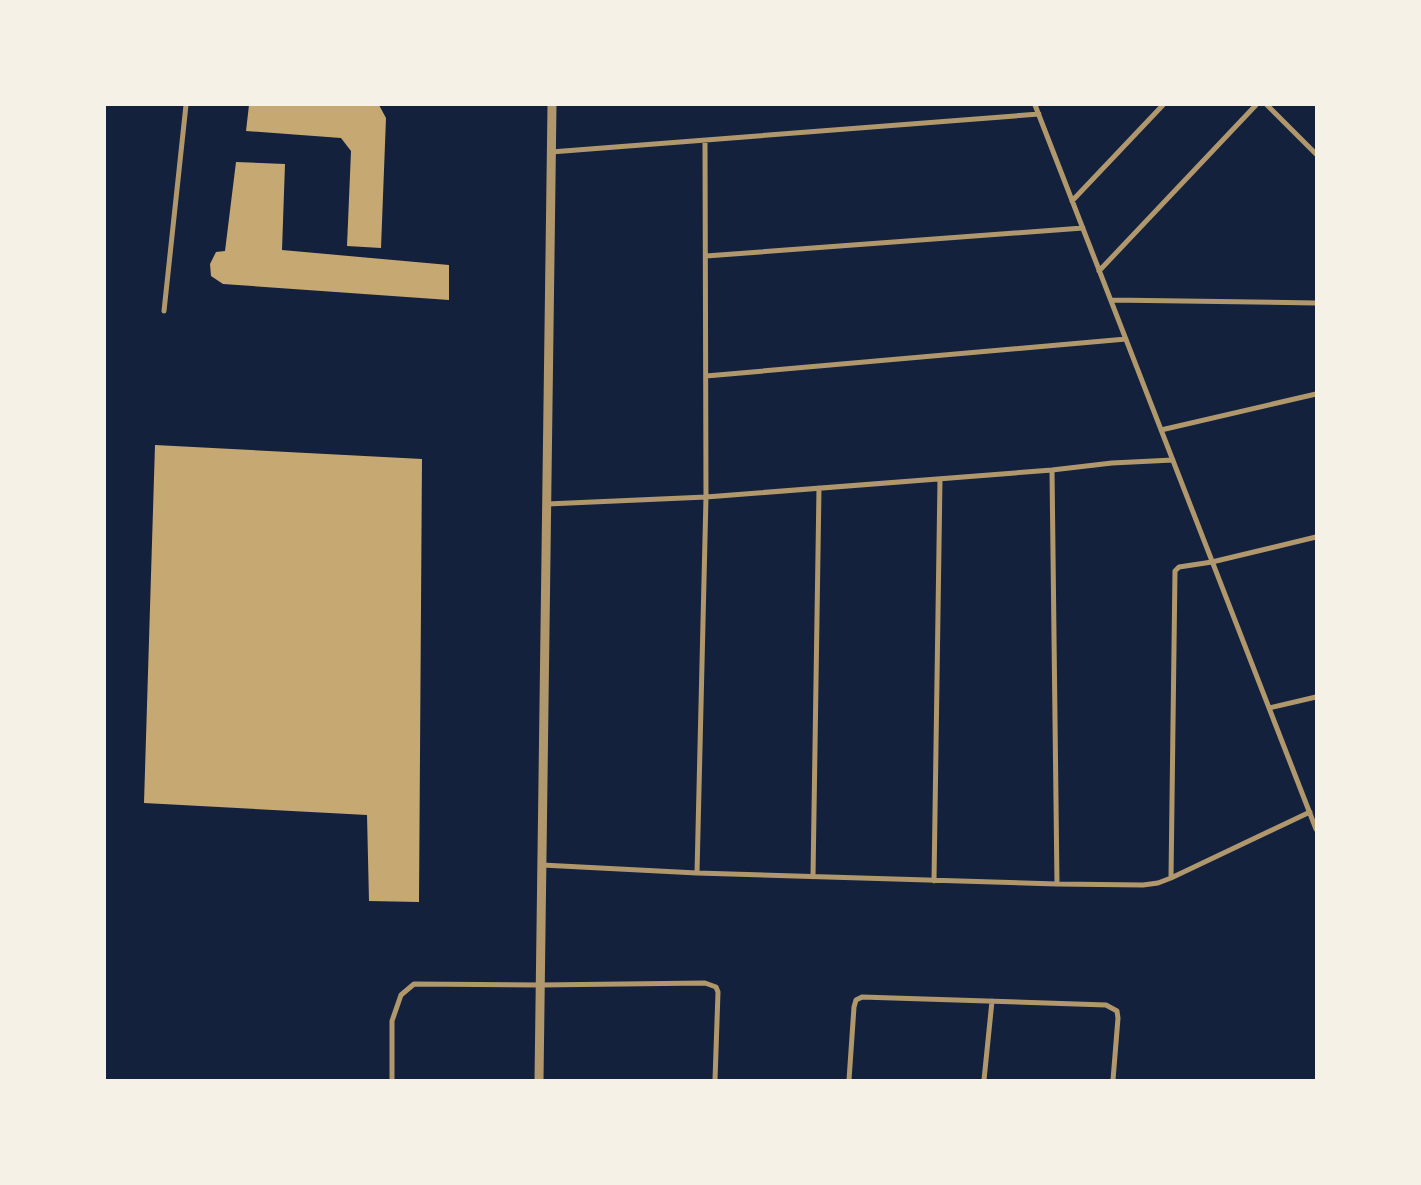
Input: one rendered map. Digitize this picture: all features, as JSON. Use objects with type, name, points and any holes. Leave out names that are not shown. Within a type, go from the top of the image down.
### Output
[{"type":"street","points":[[164,311],[186,105]]},
{"type":"street","points":[[539,1080],[552,105]]},
{"type":"street","points":[[1035,105],[1316,829]]},
{"type":"street","points":[[1072,201],[1163,105]]},
{"type":"street","points":[[1099,270],[1256,105]]},
{"type":"street","points":[[1268,105],[1316,154]]},
{"type":"street","points":[[551,152],[1039,114]]},
{"type":"street","points":[[697,873],[706,497],[705,141]]},
{"type":"street","points":[[706,256],[1083,228]]},
{"type":"street","points":[[1111,300],[1316,303]]},
{"type":"street","points":[[706,376],[1126,339]]},
{"type":"street","points":[[1161,430],[1316,394]]},
{"type":"street","points":[[547,504],[706,497],[1052,470],[1112,463],[1173,460]]},
{"type":"street","points":[[1052,470],[1058,884]]},
{"type":"street","points":[[934,881],[940,479]]},
{"type":"street","points":[[814,877],[819,488]]},
{"type":"street","points":[[1171,878],[1175,571],[1179,567],[1212,562],[1316,537]]},
{"type":"street","points":[[1269,708],[1316,697]]},
{"type":"street","points":[[542,865],[697,873],[934,881],[1143,885],[1158,883],[1171,878],[1310,812]]},
{"type":"street","points":[[392,1080],[392,1021],[402,995],[414,984],[705,983],[712,984],[718,992],[715,1080]]},
{"type":"street","points":[[849,1080],[854,1007],[856,1000],[862,996],[1106,1005],[1117,1011],[1118,1018],[1113,1080]]},
{"type":"street","points":[[984,1080],[992,1001]]},
{"type":"building","points":[[249,105],[379,105],[386,118],[381,248],[347,246],[351,151],[341,138],[246,131]]},
{"type":"building","points":[[236,162],[285,164],[282,250],[449,265],[449,300],[223,284],[211,276],[210,264],[216,252],[225,251]]},
{"type":"building","points":[[155,445],[422,459],[419,902],[369,901],[367,815],[144,803]]}]
